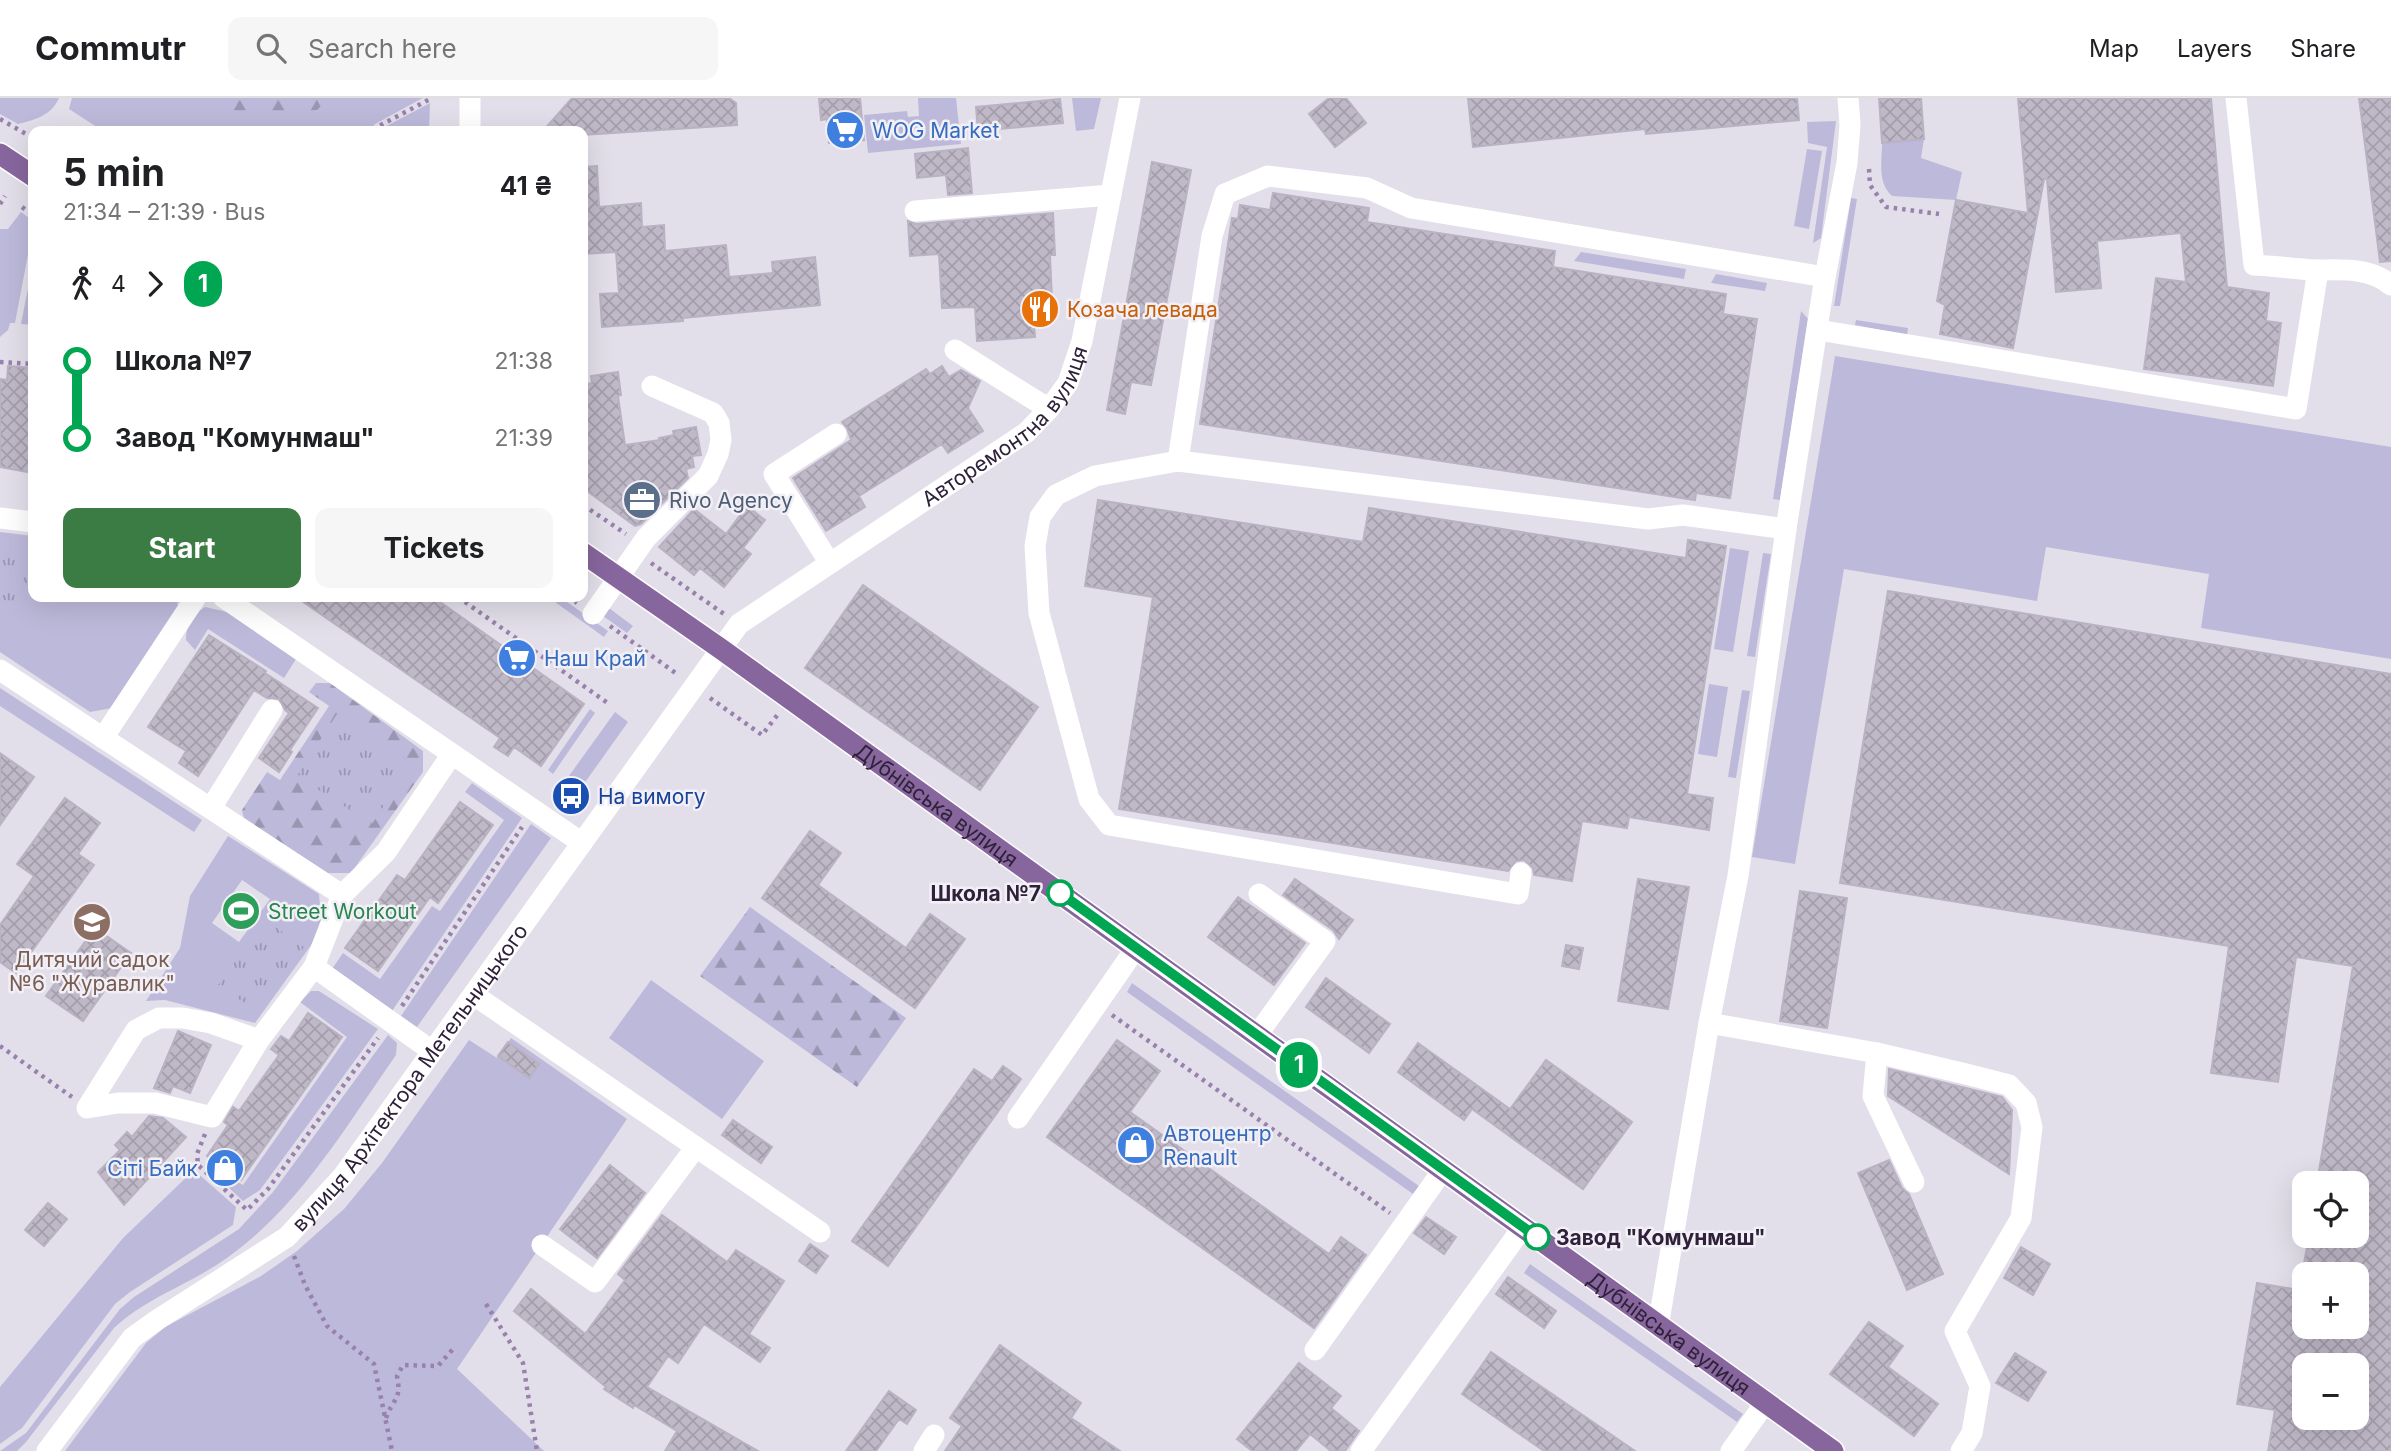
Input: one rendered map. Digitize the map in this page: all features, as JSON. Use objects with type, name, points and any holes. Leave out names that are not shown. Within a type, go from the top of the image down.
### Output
[{"type":"main road","points":[[0,154],[28,173]]},
{"type":"main road","name":"Дубнівська вулиця","points":[[588,557],[721,649],[1833,1451]]},
{"type":"street","points":[[470,98],[470,126]]},
{"type":"street","name":"Авторемонтна вулиця","points":[[721,649],[739,624],[1027,432],[1049,409],[1068,383],[1083,341],[1130,98]]},
{"type":"street","points":[[1658,1327],[1709,1023],[1738,876],[1786,529],[1825,277],[1847,163],[1849,98]]},
{"type":"street","points":[[2236,98],[2254,265],[2318,270],[2340,268],[2381,276],[2391,285]]},
{"type":"street","points":[[1178,461],[1212,236],[1225,194],[1268,176],[1367,188],[1410,208],[1825,277]]},
{"type":"street","points":[[915,211],[1111,195]]},
{"type":"street","points":[[1818,330],[2296,409],[2318,270]]},
{"type":"street","points":[[955,350],[1049,409]]},
{"type":"street","points":[[593,614],[638,548],[708,476],[718,454],[721,440],[719,423],[713,413],[652,386]]},
{"type":"street","points":[[829,562],[774,474],[836,434]]},
{"type":"street","points":[[1521,873],[1518,894],[1110,825],[1089,799],[1039,613],[1035,545],[1040,517],[1056,495],[1095,477],[1178,461],[1648,519],[1683,515],[1786,529]]},
{"type":"street","points":[[0,518],[28,521]]},
{"type":"street","points":[[103,737],[193,602]]},
{"type":"street","points":[[230,602],[582,843]]},
{"type":"street","name":"вулиця Архітектора Метельницького","points":[[47,1451],[132,1338],[287,1237],[343,1176],[721,649]]},
{"type":"street","points":[[0,670],[342,895]]},
{"type":"street","points":[[211,808],[272,710]]},
{"type":"street","points":[[87,1108],[118,1103],[155,1103],[212,1117],[259,1040],[314,967],[342,895],[386,852],[452,754]]},
{"type":"street","points":[[1256,1035],[1325,941],[1259,894]]},
{"type":"street","points":[[1018,1118],[1136,948]]},
{"type":"street","points":[[314,967],[432,1051]]},
{"type":"street","points":[[474,995],[820,1232]]},
{"type":"street","points":[[87,1108],[136,1030],[159,1018],[183,1018],[211,1023],[259,1040]]},
{"type":"street","points":[[1709,1023],[1877,1053],[2009,1085],[2026,1103],[2032,1127],[2021,1218],[1955,1331],[1980,1386],[1972,1433],[1961,1451]]},
{"type":"street","points":[[1877,1053],[1874,1096],[1914,1182]]},
{"type":"street","points":[[542,1245],[595,1282],[696,1147]]},
{"type":"street","points":[[1315,1350],[1443,1170]]},
{"type":"street","points":[[1361,1451],[1523,1227]]},
{"type":"street","points":[[1731,1451],[1765,1403]]},
{"type":"path","points":[[379,126],[432,98]]},
{"type":"path","points":[[0,119],[28,135]]},
{"type":"path","points":[[1869,160],[1870,185],[1886,207],[1939,214]]},
{"type":"path","points":[[0,204],[5,196]]},
{"type":"path","points":[[22,207],[28,211]]},
{"type":"path","points":[[0,362],[28,365]]},
{"type":"path","points":[[588,509],[739,624]]},
{"type":"path","points":[[465,602],[608,704]]},
{"type":"path","points":[[575,602],[762,735],[789,698]]},
{"type":"path","points":[[1097,1005],[1405,1223]]},
{"type":"path","points":[[0,1046],[87,1108]]},
{"type":"path","points":[[212,1117],[196,1160],[240,1205]]},
{"type":"path","points":[[287,1237],[305,1285],[327,1326],[373,1364],[392,1451]]},
{"type":"path","points":[[486,1304],[523,1363],[537,1451]]},
{"type":"path","points":[[385,1418],[389,1408],[397,1400],[400,1390],[397,1376],[403,1365],[438,1366],[453,1349]]},
{"type":"green space","points":[[0,98],[59,98],[47,113],[18,124],[0,114]]},
{"type":"green space","points":[[72,98],[423,98],[374,126],[95,126],[69,109]]},
{"type":"green space","points":[[228,98],[329,98],[317,110],[262,116],[232,110]]},
{"type":"green space","points":[[918,98],[956,98],[961,144],[868,153],[864,115],[907,111],[908,117],[919,116]]},
{"type":"green space","points":[[1072,98],[1101,98],[1094,129],[1076,131]]},
{"type":"green space","points":[[430,103],[429,126],[387,126]]},
{"type":"green space","points":[[1836,121],[1821,238],[1813,243],[1827,147],[1808,143],[1807,122]]},
{"type":"green space","points":[[1924,139],[1921,158],[1962,172],[1956,200],[1892,196],[1887,190],[1881,171],[1882,143]]},
{"type":"green space","points":[[1807,149],[1822,151],[1809,229],[1794,226]]},
{"type":"green space","points":[[1851,198],[1857,199],[1840,306],[1834,306]]},
{"type":"green space","points":[[21,212],[28,217],[28,254],[15,323],[10,323],[8,330],[0,337],[0,229],[8,229]]},
{"type":"green space","points":[[1581,252],[1686,269],[1684,279],[1574,261]]},
{"type":"green space","points":[[1716,274],[1767,283],[1765,291],[1711,283]]},
{"type":"green space","points":[[28,288],[28,325],[21,324]]},
{"type":"green space","points":[[1801,311],[1808,319],[1780,500],[1773,499]]},
{"type":"green space","points":[[1856,320],[1908,328],[1907,335],[1855,325]]},
{"type":"green space","points":[[1835,356],[2391,447],[2391,659],[2201,628],[2209,574],[2046,547],[2037,601],[1844,569],[1795,864],[1752,857]]},
{"type":"green space","points":[[0,532],[28,535],[28,602],[177,602],[179,611],[112,708],[90,712],[0,652]]},
{"type":"green space","points":[[1730,548],[1749,551],[1733,652],[1714,649]]},
{"type":"green space","points":[[0,550],[28,569],[28,600],[10,627],[0,620]]},
{"type":"green space","points":[[1763,553],[1771,554],[1755,657],[1747,656]]},
{"type":"green space","points":[[555,602],[567,602],[608,631],[604,637]]},
{"type":"green space","points":[[205,607],[232,613],[296,659],[284,678],[208,629],[195,650],[186,640],[187,629],[193,617]]},
{"type":"green space","points":[[609,608],[633,626],[627,633],[603,616]]},
{"type":"green space","points":[[316,683],[330,683],[423,751],[423,772],[351,873],[328,873],[244,819],[242,810],[267,772],[280,780],[329,706],[309,692]]},
{"type":"green space","points":[[1709,684],[1728,687],[1717,757],[1698,754]]},
{"type":"green space","points":[[0,688],[202,820],[194,832],[0,706]]},
{"type":"green space","points":[[1742,690],[1750,691],[1736,778],[1728,777]]},
{"type":"green space","points":[[590,709],[595,713],[553,774],[548,770]]},
{"type":"green space","points":[[615,712],[628,722],[581,788],[574,783],[560,803],[553,798]]},
{"type":"green space","points":[[337,714],[412,763],[372,824],[297,776]]},
{"type":"green space","points":[[472,783],[522,818],[392,1011],[332,969],[343,953],[380,979],[432,906],[440,911],[504,820],[465,792]]},
{"type":"green space","points":[[531,824],[551,838],[417,1027],[401,1016]]},
{"type":"green space","points":[[228,836],[319,894],[322,930],[255,1023],[165,1000],[146,1001],[180,948],[190,896]],"holes":[[[242,880],[270,899],[239,942],[212,923]]]},
{"type":"green space","points":[[750,907],[906,1018],[857,1087],[700,976]]},
{"type":"green space","points":[[264,919],[304,947],[258,1012],[218,985]]},
{"type":"green space","points":[[651,980],[764,1061],[722,1119],[609,1038]]},
{"type":"green space","points":[[1132,983],[1419,1186],[1413,1194],[1127,992]]},
{"type":"green space","points":[[311,991],[319,991],[378,1029],[260,1190],[243,1201],[225,1184],[230,1177],[243,1185],[347,1037],[300,1002]]},
{"type":"green space","points":[[388,1035],[397,1043],[396,1055],[295,1195],[246,1243],[218,1264],[138,1309],[114,1328],[26,1442],[17,1451],[0,1451],[26,1433],[120,1309],[134,1297],[239,1229],[273,1192]]},
{"type":"green space","points":[[511,1038],[627,1119],[457,1369],[544,1451],[65,1451],[146,1343],[165,1327],[261,1276],[297,1251],[344,1209],[382,1163],[469,1040],[497,1058]]},
{"type":"green space","points":[[194,1170],[236,1207],[233,1225],[115,1304],[22,1428],[0,1444],[0,1387],[123,1238]]},
{"type":"green space","points":[[1530,1264],[1743,1414],[1737,1422],[1524,1273]]},
{"type":"building","points":[[572,98],[729,98],[736,103],[737,125],[588,135],[588,126],[547,126]]},
{"type":"building","points":[[819,98],[860,98],[864,140],[829,143],[827,119],[821,120]]},
{"type":"building","points":[[1329,98],[1346,98],[1366,123],[1335,147],[1309,114]]},
{"type":"building","points":[[1468,98],[1797,98],[1799,120],[1646,134],[1645,129],[1473,147]]},
{"type":"building","points":[[1879,98],[1921,98],[1924,139],[1882,143]]},
{"type":"building","points":[[2018,98],[2211,98],[2227,287],[2269,293],[2266,321],[2281,323],[2273,386],[2144,369],[2156,278],[2186,282],[2181,233],[2097,241],[2101,288],[2056,292],[2047,179],[2044,179],[2013,348],[1940,334],[1945,305],[1937,301],[1956,200],[2028,213]]},
{"type":"building","points":[[2359,98],[2391,98],[2391,261],[2380,262]]},
{"type":"building","points":[[1060,99],[1063,123],[978,131],[976,107]]},
{"type":"building","points":[[968,148],[972,193],[948,195],[946,175],[917,178],[915,154]]},
{"type":"building","points":[[1152,162],[1191,170],[1151,385],[1131,382],[1125,414],[1107,410]]},
{"type":"building","points":[[597,166],[599,207],[641,203],[642,227],[664,225],[665,251],[726,245],[729,277],[773,273],[772,262],[815,257],[820,305],[683,318],[683,321],[602,327],[600,294],[619,293],[616,252],[588,254],[588,167]]},
{"type":"building","points":[[1273,193],[1369,208],[1367,222],[1555,251],[1553,267],[1726,294],[1723,314],[1757,319],[1730,498],[1696,493],[1695,500],[1200,424],[1232,218],[1238,219],[1240,205],[1270,210]]},
{"type":"building","points":[[1053,213],[1055,255],[1050,255],[1052,300],[1046,309],[1033,310],[1035,337],[977,341],[975,307],[942,308],[939,254],[910,256],[908,221],[916,224]]},
{"type":"building","points":[[8,366],[28,368],[28,472],[0,467],[0,379],[7,380]]},
{"type":"building","points":[[942,366],[949,377],[961,370],[980,381],[968,408],[983,431],[948,453],[942,444],[859,496],[865,507],[826,531],[793,478],[851,440],[842,422],[926,369],[930,374]]},
{"type":"building","points":[[618,372],[621,395],[618,396],[625,445],[660,440],[659,438],[674,435],[673,431],[696,427],[701,455],[692,456],[694,467],[686,469],[688,478],[641,524],[635,526],[588,492],[588,384],[592,383],[591,376]]},
{"type":"building","points":[[1098,500],[1363,542],[1369,508],[1686,558],[1688,540],[1726,546],[1687,794],[1713,798],[1709,830],[1629,817],[1627,828],[1582,821],[1572,881],[1534,875],[1533,868],[1524,860],[1516,861],[1508,871],[1119,809],[1153,597],[1085,586]]},
{"type":"building","points":[[747,506],[765,520],[743,548],[751,554],[724,587],[700,568],[694,575],[659,547],[694,509],[726,534]]},
{"type":"building","points":[[863,585],[1038,707],[980,790],[805,668]]},
{"type":"building","points":[[1888,591],[2391,674],[2391,1451],[2268,1451],[2275,1410],[2237,1404],[2257,1283],[2292,1289],[2292,1339],[2369,1339],[2369,1262],[2304,1262],[2307,1248],[2369,1248],[2369,1171],[2319,1171],[2353,966],[2296,957],[2278,1082],[2211,1073],[2229,946],[1840,883]]},
{"type":"building","points":[[303,602],[440,602],[584,704],[541,766],[514,747],[508,756],[494,747],[500,738]]},
{"type":"building","points":[[209,635],[318,708],[279,772],[259,758],[289,713],[279,699],[267,698],[254,690],[198,776],[179,763],[186,751],[148,727]]},
{"type":"building","points":[[0,753],[34,777],[0,825]]},
{"type":"building","points":[[65,798],[100,823],[78,854],[94,865],[16,973],[0,962],[0,925],[34,876],[17,864]]},
{"type":"building","points":[[460,802],[493,825],[438,903],[430,897],[378,971],[345,948],[397,875],[405,880]]},
{"type":"building","points":[[810,831],[841,853],[818,885],[906,948],[930,914],[965,939],[915,1008],[762,898]]},
{"type":"building","points":[[1295,879],[1353,920],[1339,939],[1333,930],[1283,895]]},
{"type":"building","points":[[1638,879],[1689,887],[1668,1009],[1618,1001]]},
{"type":"building","points":[[1800,891],[1847,898],[1827,1028],[1780,1021]]},
{"type":"building","points":[[1238,897],[1305,943],[1274,985],[1208,937]]},
{"type":"building","points":[[95,928],[131,953],[83,1021],[46,996]]},
{"type":"building","points":[[1566,945],[1583,948],[1579,969],[1562,966]]},
{"type":"building","points":[[1326,978],[1390,1024],[1369,1053],[1306,1007]]},
{"type":"building","points":[[308,1013],[342,1037],[241,1180],[207,1156],[228,1125],[224,1122],[233,1107],[239,1111],[279,1055],[271,1049],[281,1036],[289,1041]]},
{"type":"building","points":[[178,1031],[211,1045],[190,1093],[173,1086],[170,1093],[154,1088]]},
{"type":"building","points":[[1117,1040],[1160,1071],[1130,1112],[1329,1254],[1341,1237],[1366,1255],[1314,1328],[1047,1137]]},
{"type":"building","points":[[508,1042],[539,1064],[529,1078],[498,1056]]},
{"type":"building","points":[[1418,1043],[1510,1109],[1546,1060],[1632,1122],[1583,1189],[1472,1109],[1464,1120],[1398,1072]]},
{"type":"building","points":[[1003,1066],[1021,1079],[888,1266],[852,1241],[974,1069],[992,1081]]},
{"type":"building","points":[[1889,1069],[2002,1097],[2012,1110],[2009,1174],[1888,1096]]},
{"type":"building","points":[[149,1116],[163,1118],[186,1137],[124,1205],[98,1172],[120,1150],[115,1145],[127,1132],[132,1137]]},
{"type":"building","points":[[733,1120],[772,1147],[761,1163],[722,1135]]},
{"type":"building","points":[[1889,1160],[1902,1188],[1909,1194],[1943,1274],[1907,1290],[1858,1173]]},
{"type":"building","points":[[610,1165],[645,1193],[597,1258],[560,1229]]},
{"type":"building","points":[[48,1203],[67,1219],[44,1246],[25,1230]]},
{"type":"building","points":[[662,1215],[727,1262],[736,1250],[784,1281],[749,1334],[770,1348],[760,1362],[704,1324],[678,1363],[668,1356],[647,1387],[758,1451],[665,1451],[677,1431],[604,1389],[606,1387],[514,1311],[531,1289],[585,1334],[625,1280],[618,1274]]},
{"type":"building","points":[[1426,1217],[1456,1237],[1444,1254],[1414,1233]]},
{"type":"building","points":[[810,1244],[828,1256],[816,1273],[799,1261]]},
{"type":"building","points":[[2021,1247],[2050,1264],[2033,1295],[2004,1278]]},
{"type":"building","points":[[1508,1277],[1556,1311],[1544,1328],[1496,1294]]},
{"type":"building","points":[[1869,1322],[1903,1346],[1888,1367],[1938,1404],[1914,1436],[1830,1374]]},
{"type":"building","points":[[1000,1345],[1081,1403],[1071,1418],[1120,1451],[945,1451],[962,1426],[950,1418]]},
{"type":"building","points":[[1491,1352],[1635,1451],[1544,1451],[1462,1394]]},
{"type":"building","points":[[2015,1353],[2046,1372],[2028,1401],[1996,1383]]},
{"type":"building","points":[[1299,1363],[1341,1396],[1331,1408],[1359,1431],[1345,1451],[1331,1451],[1310,1434],[1296,1451],[1252,1451],[1237,1439]]},
{"type":"building","points":[[889,1391],[916,1410],[907,1424],[899,1419],[876,1451],[846,1451]]},
{"type":"bus line","name":"1","points":[[1060,893],[1537,1237]]},
{"type":"place","name":"WOG Market","points":[[845,130]]},
{"type":"place","name":"Козача левада","points":[[1040,309]]},
{"type":"place","name":"Rivo Agency","points":[[642,500]]},
{"type":"place","name":"Наш Край","points":[[517,658]]},
{"type":"place","name":"На вимогу","points":[[571,796]]},
{"type":"place","name":"Школа №7","points":[[1060,893]]},
{"type":"place","name":"Street Workout","points":[[241,911]]},
{"type":"place","name":"Дитячий садок №6 \"Журавлик\"","points":[[92,922]]},
{"type":"place","name":"Автоцентр Renault","points":[[1136,1145]]},
{"type":"place","name":"Сіті Байк","points":[[225,1168]]},
{"type":"place","name":"Завод \"Комунмаш\"","points":[[1537,1237]]}]
